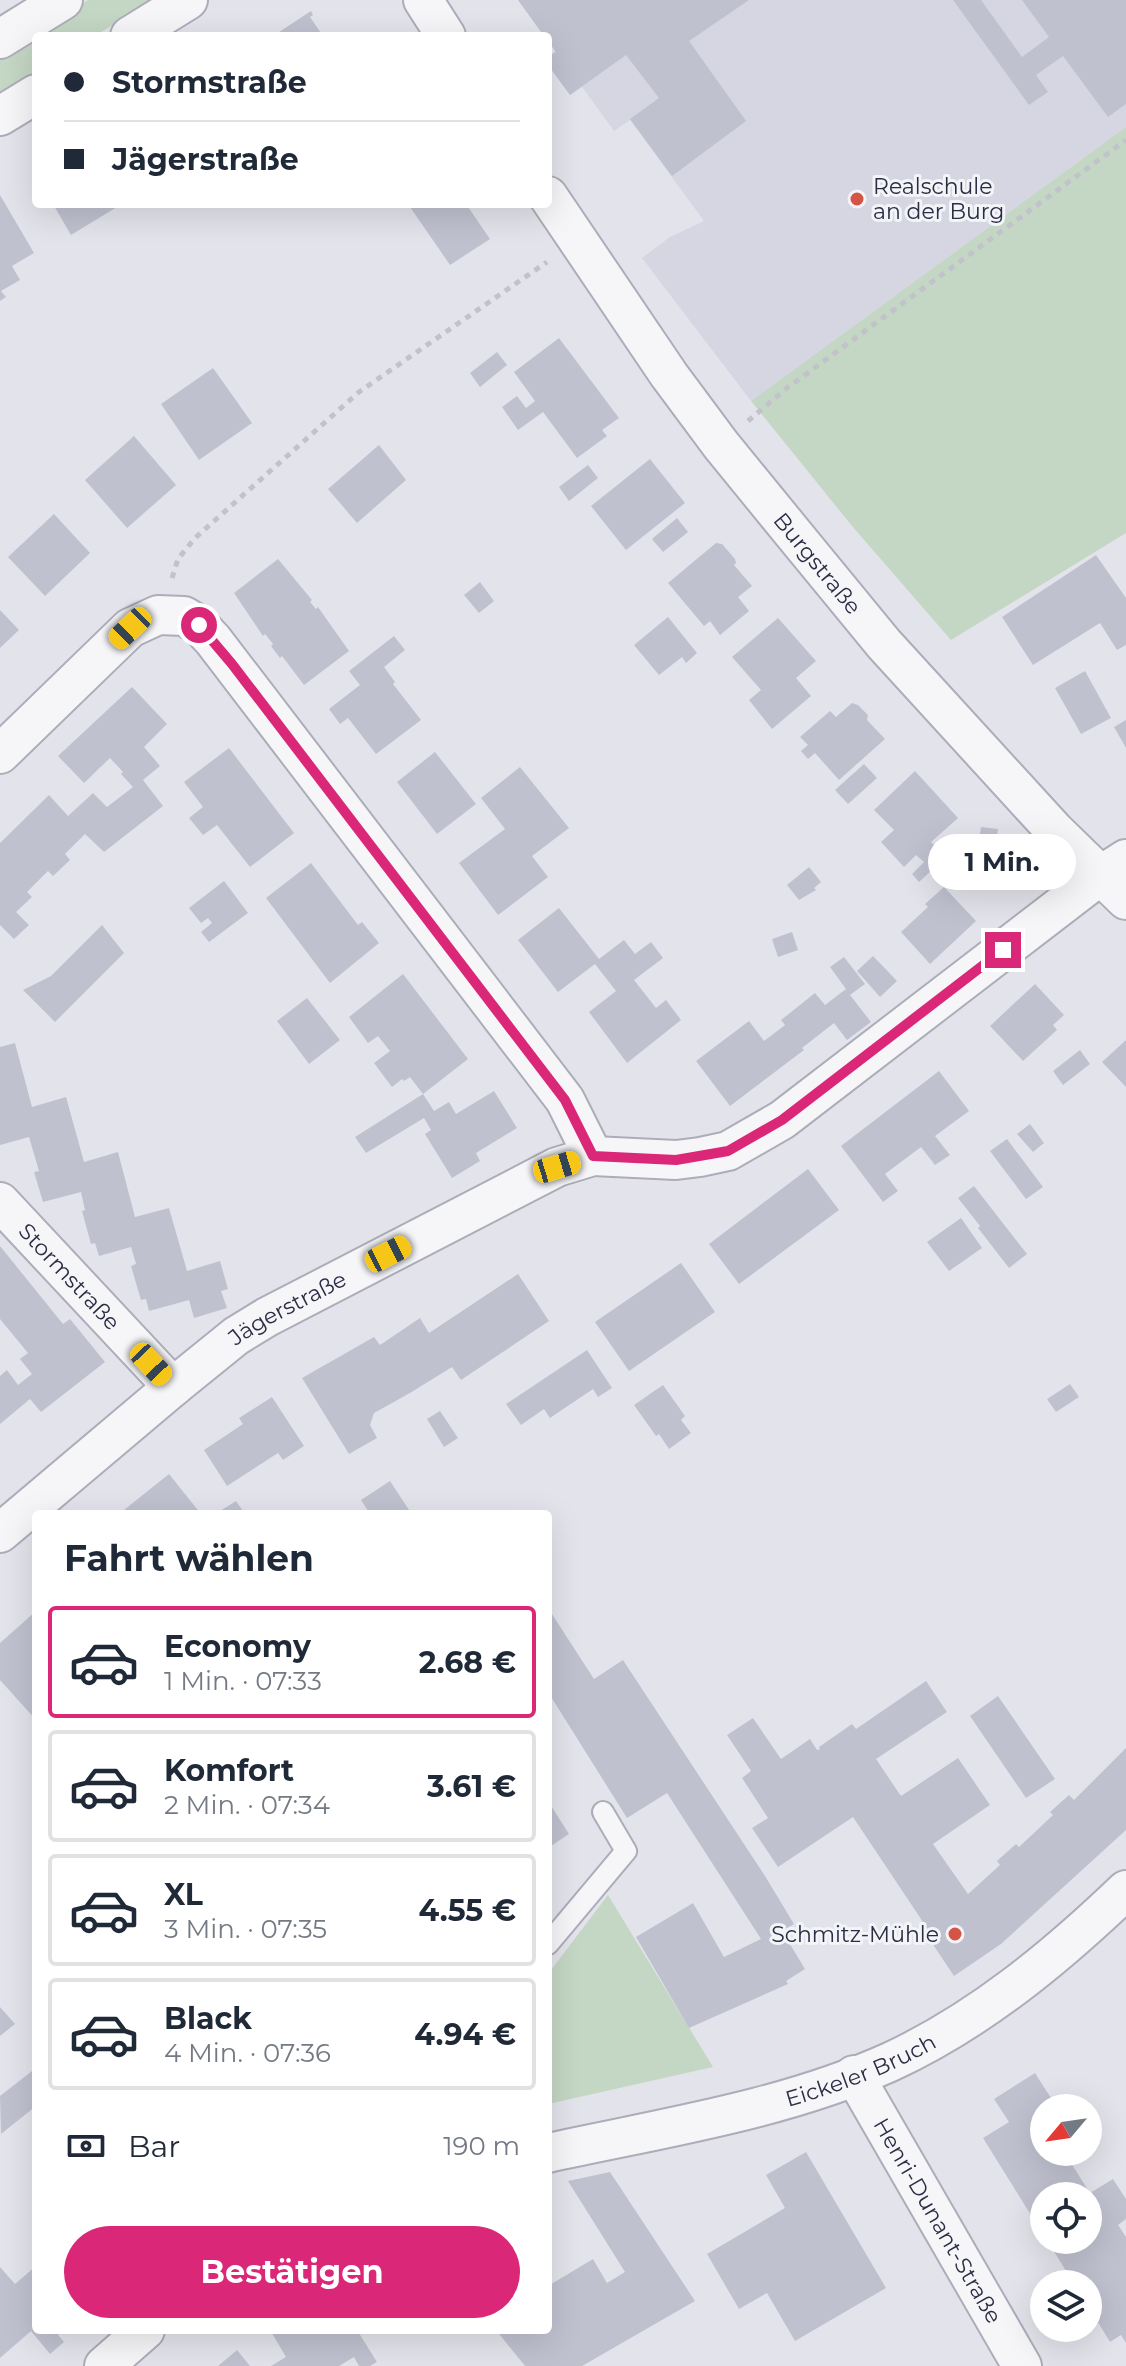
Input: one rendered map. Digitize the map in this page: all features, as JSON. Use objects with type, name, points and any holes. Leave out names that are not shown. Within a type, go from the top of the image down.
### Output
[{"type":"street","points":[[0,39],[63,0]]},
{"type":"street","points":[[136,32],[188,0]]},
{"type":"street","points":[[423,0],[443,32]]},
{"type":"street","points":[[0,116],[32,96]]},
{"type":"street","name":"Burgstraße","points":[[552,202],[669,375],[721,445],[884,644],[1055,831],[1118,878]]},
{"type":"street","points":[[0,754],[130,628],[158,615],[168,614],[184,616],[199,625],[565,1100],[593,1156]]},
{"type":"street","name":"Jägerstraße","points":[[0,1533],[236,1336],[267,1317],[557,1167],[593,1156],[676,1160],[728,1151],[782,1120],[1118,878]]},
{"type":"street","name":"Stormstraße","points":[[0,1202],[173,1387]]},
{"type":"street","name":"Eickeler Bruch","points":[[552,2152],[808,2093],[890,2062],[952,2029],[993,2002],[1040,1966],[1126,1890]]},
{"type":"street","name":"Henri-Dunant-Straße","points":[[854,2075],[1022,2366]]},
{"type":"street","points":[[104,2366],[140,2334]]},
{"type":"lane","points":[[552,1939],[626,1851],[603,1812]]},
{"type":"path","points":[[721,445],[787,388],[1126,140]]},
{"type":"path","points":[[168,614],[170,582],[178,559],[195,538],[359,392],[577,242]]},
{"type":"shaded area","name":"Realschule an der Burg","points":[[518,0],[1126,0],[1126,127],[751,401],[642,258],[670,237],[704,221],[630,120],[614,131],[582,87],[570,95],[552,70],[552,54],[555,51],[552,32],[541,32]]},
{"type":"green space","points":[[88,0],[152,0],[101,32],[37,32]]},
{"type":"green space","points":[[32,35],[32,76],[0,96],[0,55]]},
{"type":"green space","points":[[1126,127],[1126,533],[951,640],[852,526],[751,401]]},
{"type":"green space","points":[[608,1895],[713,2067],[552,2103],[552,1969]]},
{"type":"building","points":[[518,0],[749,0],[689,41],[746,121],[672,176],[630,119],[659,98],[626,55],[570,95],[552,70],[552,54],[556,52],[552,46],[552,32],[541,32]]},
{"type":"building","points":[[953,0],[981,0],[1022,57],[1049,37],[1022,0],[1126,0],[1126,104],[1108,117],[1063,56],[1036,75],[1048,92],[1029,105]]},
{"type":"building","points":[[311,11],[313,15],[310,17],[320,32],[279,32]]},
{"type":"building","points":[[0,195],[34,253],[12,266],[20,280],[1,291],[6,297],[0,301]]},
{"type":"building","points":[[55,208],[115,208],[71,235]]},
{"type":"building","points":[[411,208],[469,208],[490,239],[450,265]]},
{"type":"building","points":[[559,338],[619,418],[602,430],[607,436],[577,458],[543,412],[518,430],[502,407],[517,396],[526,408],[535,401],[514,372]]},
{"type":"building","points":[[497,352],[507,365],[480,387],[470,373]]},
{"type":"building","points":[[213,368],[252,423],[199,460],[161,404]]},
{"type":"building","points":[[134,436],[176,485],[127,528],[85,480]]},
{"type":"building","points":[[379,445],[406,480],[357,523],[328,489]]},
{"type":"building","points":[[650,459],[685,503],[626,550],[591,506]]},
{"type":"building","points":[[588,465],[598,478],[569,501],[559,487]]},
{"type":"building","points":[[54,514],[90,553],[45,596],[8,557]]},
{"type":"building","points":[[677,518],[688,532],[663,552],[652,539]]},
{"type":"building","points":[[716,543],[722,544],[735,559],[734,565],[752,586],[738,597],[749,611],[720,635],[710,621],[704,626],[668,583]]},
{"type":"building","points":[[1096,555],[1126,598],[1126,645],[1117,650],[1100,623],[1033,665],[1002,617]]},
{"type":"building","points":[[278,559],[349,651],[304,685],[282,656],[280,658],[265,634],[263,636],[234,593]]},
{"type":"building","points":[[480,582],[494,601],[479,613],[464,595]]},
{"type":"building","points":[[0,610],[19,630],[0,648]]},
{"type":"building","points":[[668,617],[697,653],[686,663],[682,657],[659,675],[634,645]]},
{"type":"building","points":[[778,618],[816,661],[796,678],[811,696],[772,729],[749,700],[761,690],[732,657]]},
{"type":"building","points":[[394,636],[405,650],[384,667],[421,720],[376,754],[348,718],[340,724],[329,709],[360,685],[349,671]]},
{"type":"building","points":[[1085,671],[1111,718],[1081,734],[1055,688]]},
{"type":"building","points":[[132,687],[167,724],[144,747],[160,766],[143,780],[163,806],[104,852],[85,834],[65,854],[70,860],[53,876],[48,871],[27,892],[32,897],[16,912],[29,925],[14,939],[0,925],[0,843],[49,795],[68,816],[93,793],[107,807],[133,787],[110,758],[84,783],[58,756]]},
{"type":"building","points":[[852,703],[868,715],[867,720],[885,739],[839,780],[815,753],[808,759],[801,751],[808,745],[800,737],[830,711],[836,717]]},
{"type":"building","points":[[1126,720],[1126,748],[1114,727]]},
{"type":"building","points":[[229,748],[294,833],[250,867],[217,825],[203,835],[189,818],[203,807],[184,782]]},
{"type":"building","points":[[435,752],[476,804],[437,834],[397,782]]},
{"type":"building","points":[[864,764],[877,778],[848,804],[835,790]]},
{"type":"building","points":[[520,767],[569,828],[532,856],[548,877],[498,915],[459,863],[505,829],[481,798]]},
{"type":"building","points":[[915,771],[958,818],[931,842],[946,857],[919,882],[912,874],[924,862],[916,855],[904,867],[881,842],[894,830],[874,810]]},
{"type":"building","points":[[981,827],[998,829],[995,850],[978,848]]},
{"type":"building","points":[[311,863],[358,925],[362,922],[379,943],[330,983],[266,898]]},
{"type":"building","points":[[809,867],[821,882],[814,888],[816,890],[799,900],[787,885]]},
{"type":"building","points":[[224,881],[248,913],[209,942],[201,932],[212,923],[208,918],[201,923],[189,908]]},
{"type":"building","points":[[944,887],[976,921],[930,964],[901,932]]},
{"type":"building","points":[[559,908],[599,959],[624,940],[635,954],[651,942],[663,958],[634,980],[656,1008],[666,1000],[681,1020],[627,1063],[589,1012],[616,991],[595,964],[558,992],[518,940]]},
{"type":"building","points":[[102,925],[124,953],[55,1022],[23,990],[51,976]]},
{"type":"building","points":[[792,932],[798,950],[778,957],[772,939]]},
{"type":"building","points":[[873,956],[897,981],[880,997],[857,971]]},
{"type":"building","points":[[844,957],[865,984],[850,995],[871,1022],[847,1040],[834,1023],[730,1106],[696,1061],[749,1021],[764,1041],[785,1025],[781,1020],[815,993],[825,1005],[846,989],[830,967]]},
{"type":"building","points":[[403,974],[468,1059],[423,1094],[410,1077],[392,1087],[374,1063],[390,1051],[378,1036],[368,1043],[349,1017]]},
{"type":"building","points":[[1035,984],[1064,1015],[1053,1025],[1057,1030],[1023,1061],[990,1026]]},
{"type":"building","points":[[307,998],[340,1040],[309,1064],[277,1021]]},
{"type":"building","points":[[1126,1040],[1126,1087],[1102,1062]]},
{"type":"building","points":[[15,1043],[32,1107],[66,1097],[84,1162],[118,1152],[135,1217],[169,1208],[187,1271],[220,1261],[228,1289],[221,1291],[227,1308],[194,1318],[189,1300],[149,1311],[146,1299],[141,1300],[131,1266],[136,1264],[131,1247],[99,1256],[95,1243],[91,1244],[82,1211],[85,1210],[81,1192],[43,1202],[34,1172],[39,1171],[29,1137],[0,1145],[0,1047]]},
{"type":"building","points":[[1080,1050],[1090,1064],[1063,1085],[1053,1071]]},
{"type":"building","points":[[939,1071],[969,1111],[935,1136],[950,1155],[935,1165],[921,1147],[885,1174],[898,1191],[883,1202],[841,1146]]},
{"type":"building","points":[[494,1091],[517,1128],[476,1153],[480,1161],[452,1178],[425,1134],[431,1130],[424,1118],[366,1153],[355,1137],[423,1094],[434,1111],[449,1102],[456,1114]]},
{"type":"building","points":[[1030,1124],[1044,1143],[1033,1152],[1017,1134]]},
{"type":"building","points":[[1007,1139],[1043,1187],[1026,1199],[990,1151]]},
{"type":"building","points":[[808,1169],[839,1210],[739,1284],[709,1244]]},
{"type":"building","points":[[974,1186],[1027,1254],[1009,1268],[958,1198]]},
{"type":"building","points":[[961,1218],[982,1248],[949,1271],[927,1242]]},
{"type":"building","points":[[0,1246],[63,1324],[70,1319],[105,1362],[41,1412],[30,1399],[0,1424],[0,1376],[7,1370],[18,1385],[32,1374],[20,1359],[28,1353],[0,1319]]},
{"type":"building","points":[[681,1263],[715,1312],[629,1371],[595,1322]]},
{"type":"building","points":[[518,1274],[549,1321],[461,1380],[452,1367],[374,1413],[370,1425],[377,1438],[349,1454],[302,1378],[374,1337],[380,1345],[420,1318],[429,1333]]},
{"type":"building","points":[[587,1350],[612,1388],[598,1397],[593,1389],[550,1418],[544,1409],[521,1425],[506,1404]]},
{"type":"building","points":[[1070,1384],[1079,1397],[1056,1412],[1047,1399]]},
{"type":"building","points":[[663,1385],[685,1416],[681,1420],[691,1433],[669,1449],[634,1405]]},
{"type":"building","points":[[272,1397],[304,1446],[283,1460],[278,1453],[227,1486],[204,1450],[243,1424],[239,1418]]},
{"type":"building","points":[[440,1411],[458,1438],[444,1447],[427,1419]]},
{"type":"building","points":[[169,1474],[198,1510],[124,1510]]},
{"type":"building","points":[[390,1481],[409,1510],[367,1510],[361,1500]]},
{"type":"building","points":[[236,1501],[242,1510],[222,1510]]},
{"type":"building","points":[[552,1614],[594,1679],[623,1660],[794,1924],[782,1931],[805,1969],[786,1981],[788,1984],[689,2028],[636,1937],[693,1903],[724,1957],[761,1939],[667,1793],[627,1818],[552,1698]]},
{"type":"building","points":[[32,1615],[32,1716],[0,1680],[0,1643]]},
{"type":"building","points":[[926,1681],[947,1712],[876,1759],[901,1796],[958,1758],[990,1805],[933,1844],[968,1894],[1000,1865],[997,1861],[1016,1844],[1019,1847],[1053,1815],[1050,1812],[1069,1795],[1074,1800],[1126,1748],[1126,1830],[1001,1944],[954,1976],[928,1937],[931,1934],[853,1817],[778,1867],[752,1828],[768,1818],[742,1778],[751,1771],[727,1735],[753,1718],[781,1759],[810,1739],[817,1750],[852,1724],[856,1729]]},
{"type":"building","points":[[998,1696],[1055,1779],[1026,1798],[970,1716]]},
{"type":"building","points":[[552,1807],[569,1834],[552,1845]]},
{"type":"building","points":[[0,2007],[15,2024],[0,2036]]},
{"type":"building","points":[[32,2071],[32,2109],[1,2134],[0,2096]]},
{"type":"building","points":[[1035,2073],[1048,2094],[1030,2094],[1030,2166],[1073,2166],[1083,2182],[1030,2182],[1030,2214],[983,2138],[1009,2122],[994,2099]]},
{"type":"building","points":[[806,2152],[886,2288],[795,2341],[767,2293],[739,2309],[707,2254],[785,2208],[766,2175]]},
{"type":"building","points":[[610,2172],[695,2301],[582,2366],[525,2366],[499,2334],[552,2334],[552,2284],[593,2259],[607,2283],[625,2272],[568,2181]]},
{"type":"building","points":[[1113,2179],[1126,2199],[1126,2219],[1118,2225],[1126,2237],[1126,2343],[1121,2335],[1110,2342],[1102,2329],[1102,2270],[1065,2270],[1056,2254],[1102,2254],[1102,2186]]},
{"type":"building","points":[[0,2267],[15,2284],[32,2269],[32,2332],[0,2358]]},
{"type":"building","points":[[33,2334],[59,2334],[64,2342],[50,2354]]},
{"type":"building","points":[[272,2334],[360,2334],[377,2362],[359,2366],[354,2357],[339,2366],[271,2366],[286,2357]]},
{"type":"building","points":[[237,2350],[250,2366],[218,2366]]},
{"type":"place","name":"Realschule an der Burg","points":[[857,199]]},
{"type":"place","name":"Schmitz-Mühle","points":[[955,1934]]},
{"type":"route","points":[[199,625],[565,1100],[593,1156],[676,1160],[728,1151],[782,1120],[1003,950]]}]
